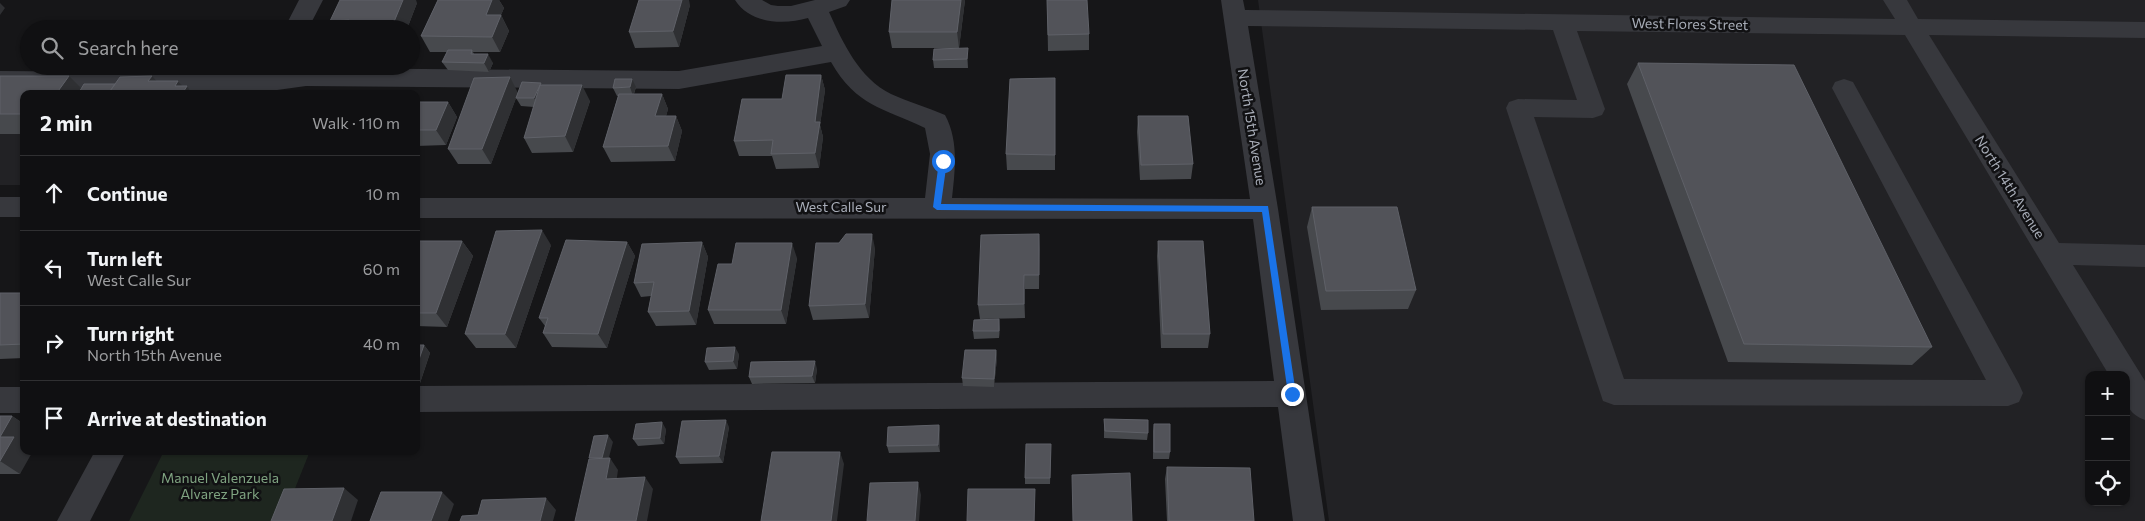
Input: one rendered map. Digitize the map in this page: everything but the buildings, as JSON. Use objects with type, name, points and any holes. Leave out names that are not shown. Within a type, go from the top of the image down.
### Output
[{"type":"street","points":[[301,20],[311,0]]},
{"type":"street","points":[[747,0],[759,11],[784,14],[826,4],[837,52],[865,89],[882,100],[916,112],[936,122],[941,135],[943,161],[937,207]]},
{"type":"street","name":"North 14th Avenue","points":[[1895,0],[2123,371]]},
{"type":"street","name":"West Flores Street","points":[[1233,9],[1469,11],[1562,22],[2145,30]]},
{"type":"street","name":"North 15th Avenue","points":[[1233,9],[1265,209],[1309,521]]},
{"type":"street","points":[[1562,22],[1593,109],[1518,108],[1614,392],[2008,393],[1844,88]]},
{"type":"street","points":[[0,80],[271,81],[306,77],[679,80],[837,52]]},
{"type":"street","name":"West Calle Sur","points":[[420,208],[937,207],[1265,209]]},
{"type":"street","points":[[0,208],[20,208]]},
{"type":"street","points":[[2052,254],[2145,256]]},
{"type":"street","name":"North 14th Avenue","points":[[2130,383],[2145,407]]},
{"type":"street","points":[[420,399],[1292,394]]},
{"type":"street","points":[[0,400],[20,400]]},
{"type":"street","points":[[73,521],[109,455]]},
{"type":"shaded area","points":[[1258,0],[2145,0],[2145,521],[1329,521]]},
{"type":"shaded area","points":[[0,85],[214,86],[212,90],[20,90],[20,185],[0,185]]},
{"type":"green space","name":"Manuel Valenzuela Alvarez Park","points":[[162,455],[308,455],[282,521],[129,521]]},
{"type":"route","points":[[943,161],[937,207],[1265,209],[1292,394]]}]
